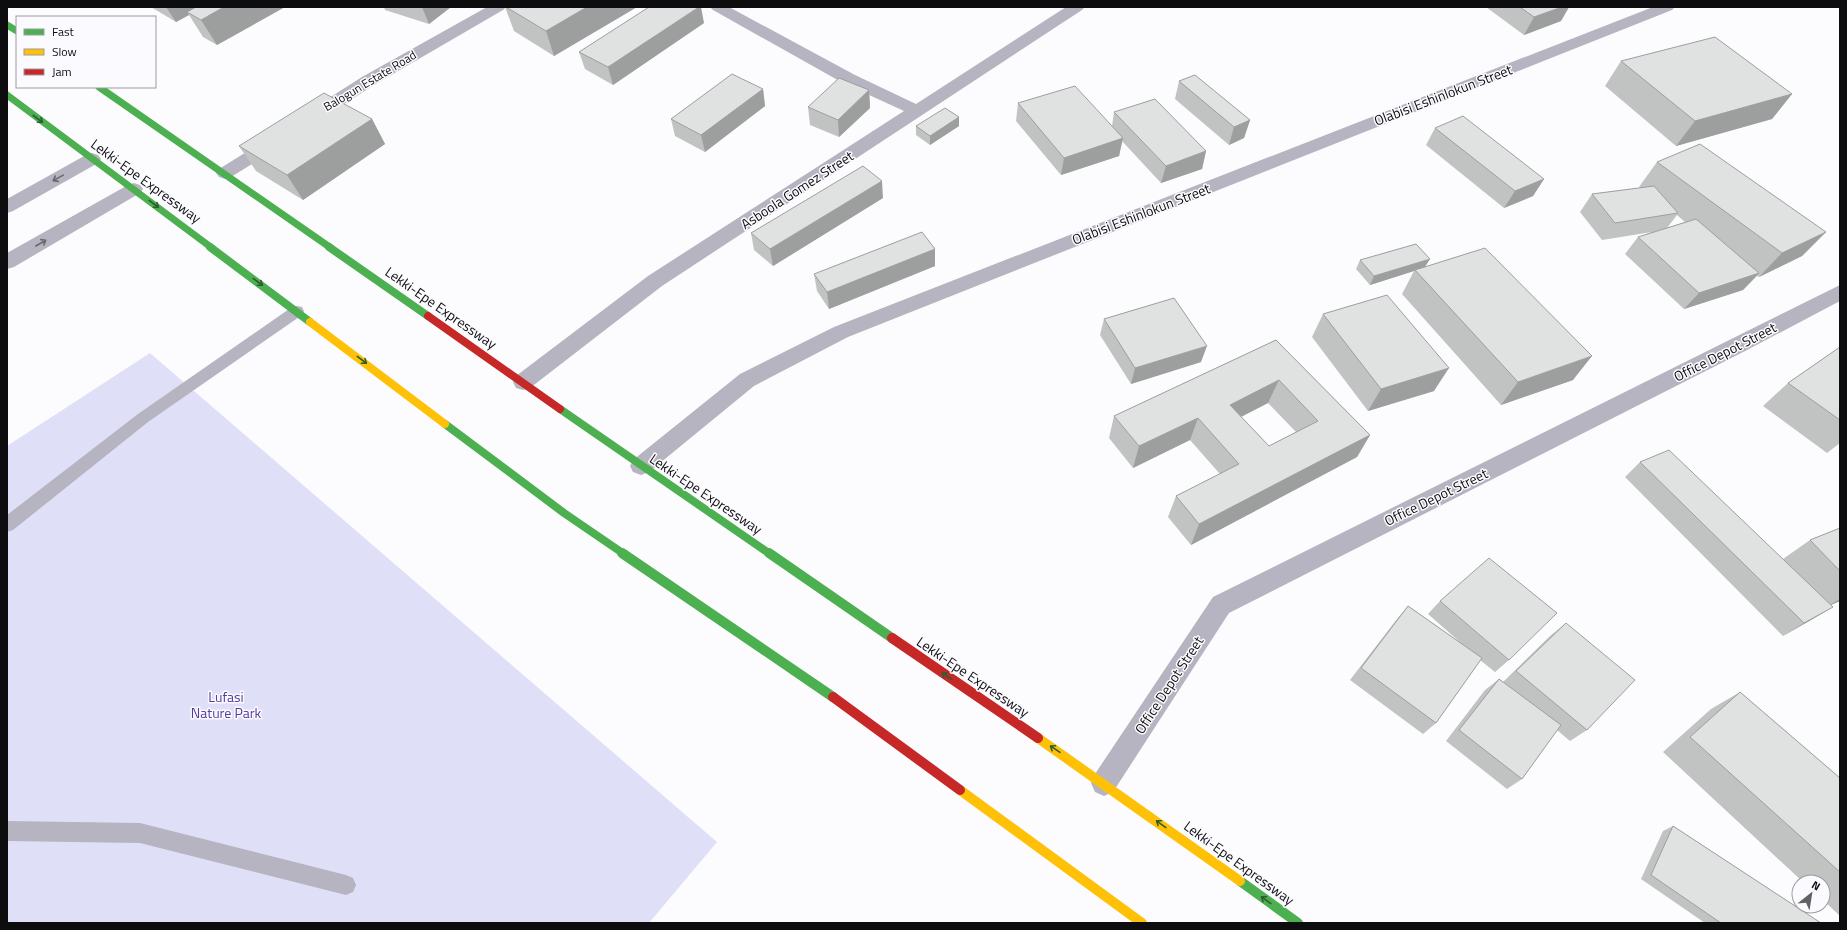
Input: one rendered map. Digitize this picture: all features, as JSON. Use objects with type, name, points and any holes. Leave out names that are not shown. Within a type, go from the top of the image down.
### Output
[{"type":"highway","points":[[7,24],[16,30]]},
{"type":"highway","name":"Lekki-Epe Expressway","points":[[100,88],[523,382],[641,466],[1104,784],[1298,923]]},
{"type":"highway","name":"Lekki-Epe Expressway","points":[[7,95],[564,512],[831,696],[1142,923]]},
{"type":"street","name":"Balogun Estate Road","points":[[224,173],[368,81],[498,7]]},
{"type":"street","points":[[718,7],[849,79],[918,111]]},
{"type":"street","name":"Asboola Gomez Street","points":[[523,382],[655,281],[1077,7]]},
{"type":"street","name":"Olabisi Eshinlokun Street","points":[[641,466],[747,380],[841,332],[1666,7]]},
{"type":"street","points":[[7,207],[92,159]]},
{"type":"street","points":[[7,262],[134,189]]},
{"type":"street","name":"Office Depot Street","points":[[1104,784],[1221,605],[1740,345],[1840,292]]},
{"type":"lane","points":[[7,525],[144,418],[297,311]]},
{"type":"lane","points":[[7,831],[140,833],[346,885]]},
{"type":"green space","name":"Lufasi Nature Park","points":[[150,353],[717,842],[649,923],[7,923],[7,446]]},
{"type":"building","points":[[196,7],[224,7],[201,20],[187,12]]},
{"type":"building","points":[[506,7],[587,7],[546,31]]},
{"type":"building","points":[[649,7],[699,7],[608,67],[579,52]]},
{"type":"building","points":[[1520,7],[1562,7],[1534,17]]},
{"type":"building","points":[[1715,37],[1792,94],[1695,121],[1621,61]]},
{"type":"building","points":[[732,74],[763,89],[701,135],[671,119]]},
{"type":"building","points":[[1195,75],[1250,120],[1234,127],[1179,81]]},
{"type":"building","points":[[839,78],[869,90],[838,120],[808,107]]},
{"type":"building","points":[[1075,86],[1123,138],[1064,158],[1018,103]]},
{"type":"building","points":[[324,93],[372,119],[287,175],[239,146]]},
{"type":"building","points":[[1155,99],[1206,151],[1166,166],[1114,112]]},
{"type":"building","points":[[945,108],[959,117],[930,136],[916,126]]},
{"type":"building","points":[[1463,116],[1544,179],[1515,191],[1435,128]]},
{"type":"building","points":[[1700,144],[1826,232],[1782,253],[1657,162]]},
{"type":"building","points":[[863,166],[882,181],[770,249],[751,233]]},
{"type":"building","points":[[1654,186],[1678,213],[1615,223],[1592,194]]},
{"type":"building","points":[[1696,219],[1759,273],[1699,293],[1638,237]]},
{"type":"building","points":[[922,232],[935,249],[827,292],[814,274]]},
{"type":"building","points":[[1416,244],[1430,259],[1374,276],[1360,260]]},
{"type":"building","points":[[1485,248],[1592,356],[1518,382],[1415,270]]},
{"type":"building","points":[[1387,295],[1449,368],[1381,389],[1323,314]]},
{"type":"building","points":[[1174,298],[1207,346],[1135,368],[1104,319]]},
{"type":"building","points":[[1276,340],[1370,435],[1199,524],[1176,496],[1239,464],[1198,418],[1139,446],[1114,416]],"holes":[[[1279,380],[1318,421],[1269,446],[1230,405]]]},
{"type":"building","points":[[1840,347],[1840,420],[1788,383]]},
{"type":"building","points":[[1669,450],[1833,607],[1804,623],[1640,462]]},
{"type":"building","points":[[1840,528],[1840,571],[1810,540]]},
{"type":"building","points":[[1489,558],[1557,613],[1509,660],[1440,601]]},
{"type":"building","points":[[1408,606],[1482,658],[1436,723],[1361,668]]},
{"type":"building","points":[[1566,623],[1635,680],[1587,730],[1516,671]]},
{"type":"building","points":[[1499,679],[1561,725],[1522,779],[1459,730]]},
{"type":"building","points":[[1740,692],[1840,778],[1840,872],[1690,737]]},
{"type":"building","points":[[1673,826],[1791,903],[1791,914],[1807,914],[1821,923],[1721,923],[1651,875]]},
{"type":"traffic: fast","points":[[7,25],[16,30]]},
{"type":"traffic: fast","points":[[100,88],[428,316]]},
{"type":"traffic: fast","points":[[7,95],[310,322]]},
{"type":"traffic: fast","points":[[560,409],[892,638]]},
{"type":"traffic: fast","points":[[445,424],[564,513],[833,697]]},
{"type":"traffic: fast","points":[[1240,881],[1298,923]]},
{"type":"traffic: slow","points":[[310,322],[445,424]]},
{"type":"traffic: slow","points":[[1038,738],[1240,881]]},
{"type":"traffic: slow","points":[[960,790],[1142,923]]},
{"type":"traffic: jam","points":[[428,316],[560,409]]},
{"type":"traffic: jam","points":[[892,638],[1038,738]]},
{"type":"traffic: jam","points":[[833,697],[960,790]]}]
